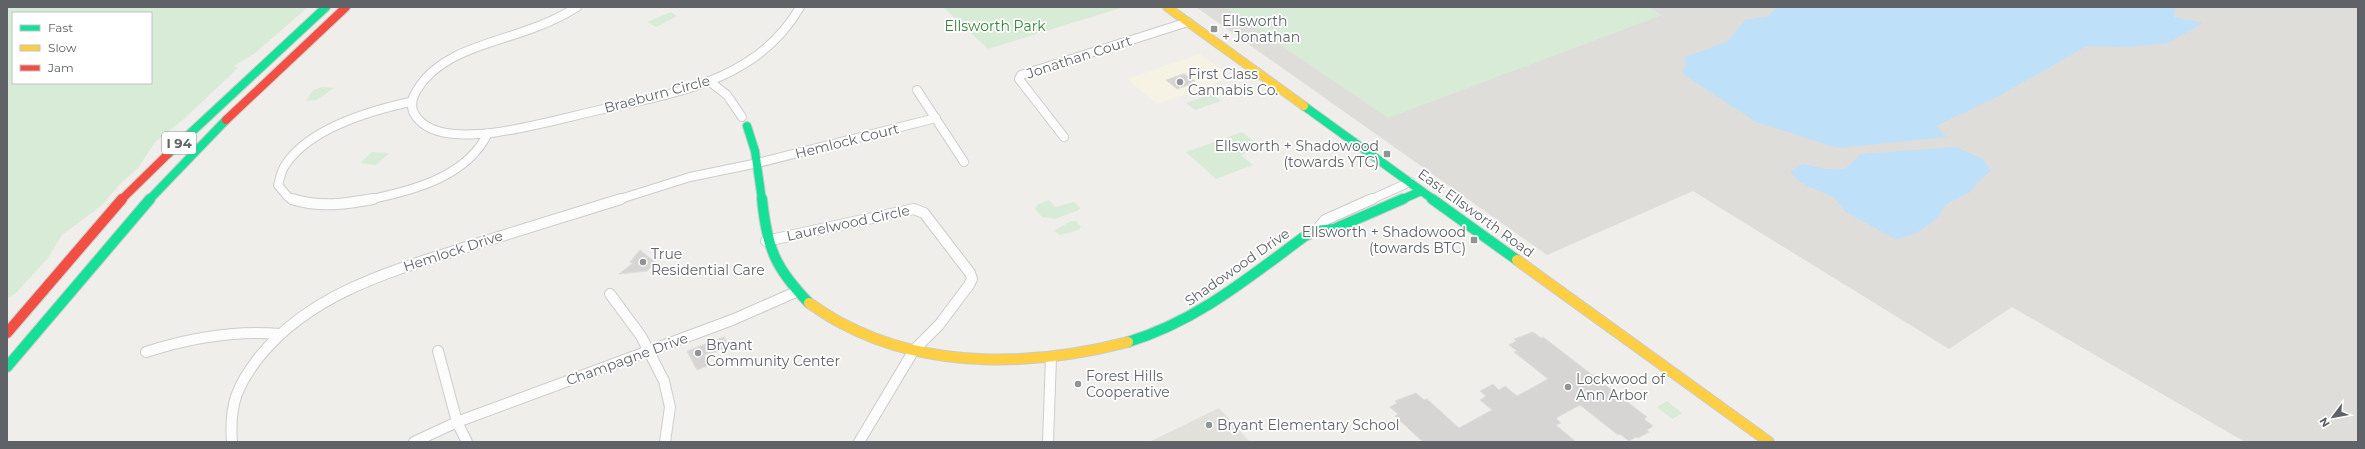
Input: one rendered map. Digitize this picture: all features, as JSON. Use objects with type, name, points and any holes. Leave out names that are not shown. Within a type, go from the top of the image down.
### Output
[{"type":"main road","name":"I 94","points":[[7,333],[114,207],[183,139],[326,7]]},
{"type":"main road","name":"I 94","points":[[7,367],[110,241],[189,156],[346,7]]},
{"type":"main road","name":"East Ellsworth Road","points":[[1167,7],[1769,442]]},
{"type":"main road","name":"Shadowood Drive","points":[[747,126],[756,146],[766,240],[773,261],[796,292],[826,316],[879,340],[914,350],[988,360],[1081,354],[1128,342],[1190,317],[1225,296],[1284,250],[1316,231],[1334,229],[1421,191]]},
{"type":"street","points":[[488,133],[480,148],[467,160],[441,177],[412,189],[373,199],[329,205],[305,204],[294,201],[282,193],[278,185],[283,169],[312,140],[341,122],[374,110],[410,102],[423,79],[442,63],[471,50],[547,23],[577,7]]},
{"type":"street","name":"Braeburn Circle","points":[[410,102],[415,116],[430,127],[464,134],[488,133],[520,128],[650,98],[710,81],[746,64],[768,48],[790,27],[800,7]]},
{"type":"street","name":"Jonathan Court","points":[[1064,136],[1019,79],[1021,75],[1188,22]]},
{"type":"street","points":[[710,81],[727,95],[742,117]]},
{"type":"street","points":[[917,90],[964,162]]},
{"type":"street","name":"Hemlock Court","points":[[758,163],[936,118]]},
{"type":"street","name":"Hemlock Drive","points":[[232,442],[232,408],[237,392],[261,353],[279,334],[320,304],[361,282],[387,272],[660,185],[720,169],[758,163]]},
{"type":"street","name":"Shadowood Drive","points":[[1316,231],[1324,220],[1410,182]]},
{"type":"street","name":"Laurelwood Circle","points":[[766,240],[904,209],[914,209],[924,213],[967,268],[972,279],[939,325],[914,350]]},
{"type":"street","name":"Champagne Drive","points":[[414,442],[457,422],[732,320],[796,292]]},
{"type":"street","points":[[610,294],[616,306],[629,318],[649,351],[665,386],[670,402],[670,420],[665,442]]},
{"type":"street","points":[[146,352],[174,342],[206,335],[260,331],[279,334]]},
{"type":"street","points":[[859,442],[914,350]]},
{"type":"street","points":[[438,351],[457,422],[467,442]]},
{"type":"street","points":[[1048,442],[1051,357]]},
{"type":"shaded area","points":[[1196,7],[2358,7],[2358,442],[2245,442],[2012,307],[1949,349],[1693,191],[1547,255]]},
{"type":"shaded area","points":[[1200,54],[1232,77],[1157,104],[1127,79]]},
{"type":"shaded area","name":"Bryant Elementary School","points":[[1219,408],[1250,442],[1149,442]]},
{"type":"green space","points":[[7,7],[308,7],[254,54],[234,66],[238,68],[184,119],[155,142],[138,168],[120,184],[102,205],[62,235],[48,258],[15,294],[7,298]]},
{"type":"green space","name":"Ellsworth Park","points":[[943,7],[1124,7],[988,49]]},
{"type":"green space","points":[[1225,7],[1648,7],[1662,15],[1388,118]]},
{"type":"green space","points":[[671,12],[677,16],[656,27],[647,22]]},
{"type":"green space","points":[[322,87],[334,88],[317,100],[306,101],[313,90]]},
{"type":"green space","points":[[1212,94],[1221,101],[1195,110],[1186,103]]},
{"type":"green space","points":[[1242,132],[1261,147],[1241,155],[1253,165],[1216,179],[1186,152]]},
{"type":"green space","points":[[372,152],[389,153],[376,165],[360,163]]},
{"type":"green space","points":[[1049,200],[1055,207],[1074,202],[1080,208],[1079,210],[1055,219],[1042,217],[1035,209],[1038,204]]},
{"type":"green space","points":[[1071,221],[1076,221],[1081,227],[1079,230],[1060,235],[1054,231]]},
{"type":"green space","points":[[1667,401],[1682,413],[1672,419],[1657,407]]},
{"type":"water","points":[[1777,7],[2175,7],[2174,17],[2203,23],[2168,43],[2127,47],[2087,46],[1999,96],[1936,126],[1947,137],[1838,148],[1756,122],[1683,74],[1686,57],[1728,41],[1745,20],[1768,16]]},
{"type":"water","points":[[1956,147],[1983,159],[1991,171],[1978,182],[1970,192],[1945,205],[1942,212],[1925,228],[1910,235],[1895,239],[1846,212],[1834,198],[1800,182],[1790,172],[1803,164],[1827,169],[1845,169],[1861,154]]},
{"type":"building","name":"First Class Cannabis Co.","points":[[1183,74],[1195,81],[1192,82],[1194,83],[1177,89],[1166,80]]},
{"type":"building","name":"True Residential Care","points":[[640,250],[655,262],[647,271],[619,274],[633,263],[630,262]]},
{"type":"building","name":"Lockwood of Ann Arbor","points":[[1533,332],[1541,338],[1543,337],[1647,417],[1644,419],[1653,426],[1647,430],[1649,432],[1629,441],[1620,434],[1618,435],[1580,405],[1556,418],[1561,423],[1556,425],[1576,442],[1423,442],[1395,416],[1398,414],[1390,407],[1397,403],[1395,401],[1416,393],[1424,400],[1427,399],[1459,428],[1492,410],[1480,400],[1486,396],[1480,391],[1493,384],[1499,390],[1505,386],[1517,396],[1548,379],[1514,352],[1517,351],[1509,345],[1516,341],[1514,339]]},
{"type":"building","name":"Bryant Community Center","points":[[724,337],[730,348],[704,355],[710,365],[697,370],[687,351]]},
{"type":"traffic: fast","points":[[168,154],[326,7]]},
{"type":"traffic: fast","points":[[1304,106],[1517,260]]},
{"type":"traffic: fast","points":[[7,367],[86,271],[140,209],[196,149],[226,120]]},
{"type":"traffic: fast","points":[[747,126],[755,151],[760,175],[764,219],[768,240],[775,260],[788,281],[809,303]]},
{"type":"traffic: fast","points":[[1128,342],[1154,334],[1206,308],[1305,236],[1316,231],[1334,229],[1421,191]]},
{"type":"traffic: slow","points":[[1167,7],[1304,106]]},
{"type":"traffic: slow","points":[[1517,260],[1769,442]]},
{"type":"traffic: slow","points":[[809,303],[843,324],[881,340],[921,351],[963,358],[1006,360],[1048,358],[1089,352],[1128,342]]},
{"type":"traffic: jam","points":[[226,120],[346,7]]},
{"type":"traffic: jam","points":[[7,333],[114,207],[168,154]]},
{"type":"place","name":"Ellsworth + Jonathan","points":[[1214,29]]},
{"type":"place","name":"First Class Cannabis Co.","points":[[1180,82]]},
{"type":"place","name":"Ellsworth + Shadowood (towards YTC)","points":[[1387,154]]},
{"type":"place","name":"Ellsworth + Shadowood (towards BTC)","points":[[1474,240]]},
{"type":"place","name":"True Residential Care","points":[[643,262]]},
{"type":"place","name":"Bryant Community Center","points":[[698,353]]},
{"type":"place","name":"Forest Hills Cooperative","points":[[1078,384]]},
{"type":"place","name":"Lockwood of Ann Arbor","points":[[1568,387]]},
{"type":"place","name":"Bryant Elementary School","points":[[1209,425]]}]
